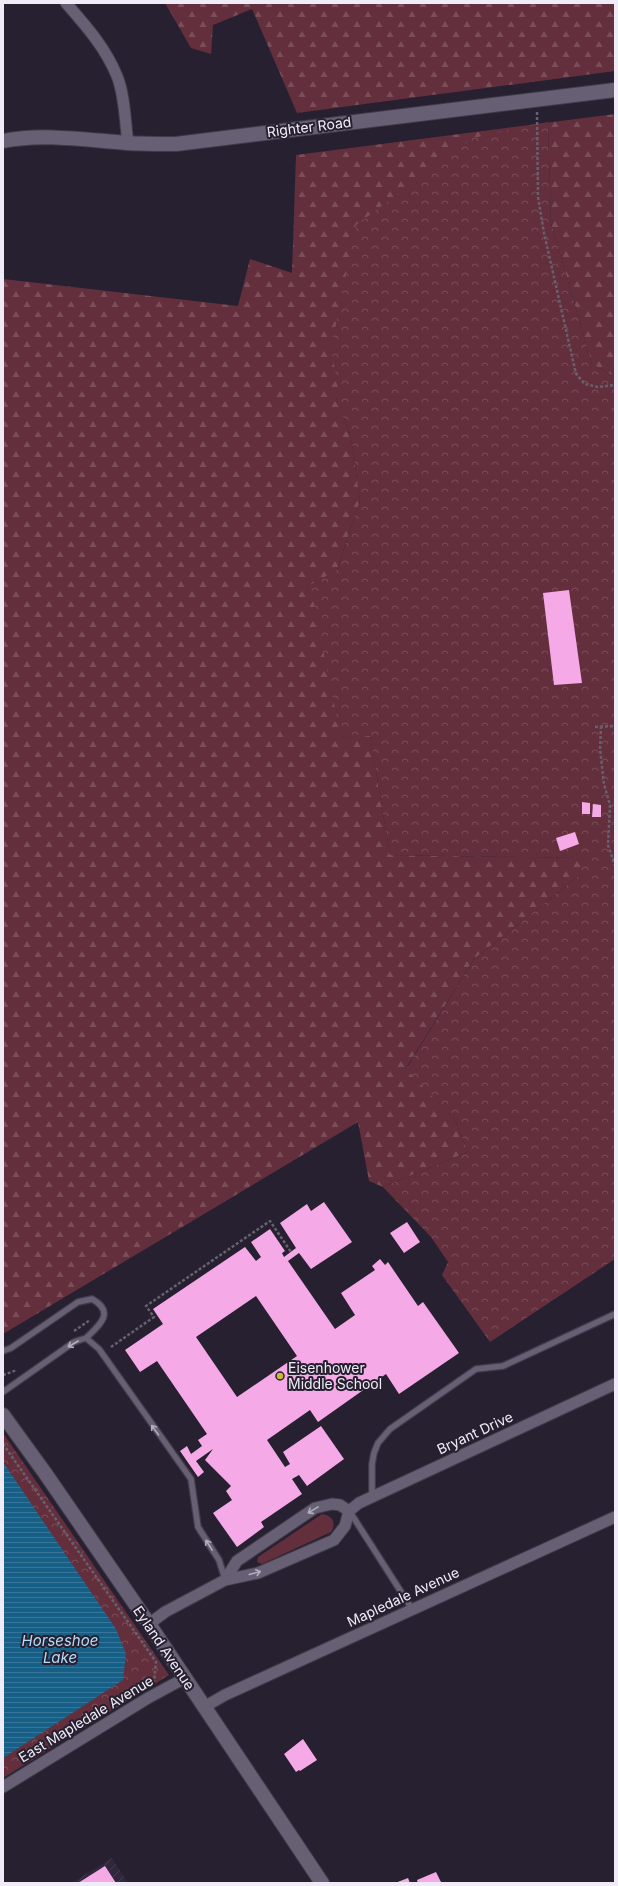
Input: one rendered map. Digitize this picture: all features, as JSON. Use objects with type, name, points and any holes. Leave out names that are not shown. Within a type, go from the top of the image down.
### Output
[{"type":"street","points":[[66,3],[89,28],[105,50],[117,78],[128,143]]},
{"type":"street","name":"Righter Road","points":[[3,141],[48,138],[128,143],[176,144],[615,90]]},
{"type":"street","name":"Bryant Drive","points":[[348,1511],[359,1503],[615,1384]]},
{"type":"street","name":"Eyland Avenue","points":[[3,1415],[45,1473],[149,1624],[322,1883]]},
{"type":"street","points":[[149,1624],[165,1612],[225,1580],[258,1573],[334,1540],[345,1526],[348,1511],[340,1504],[332,1504],[315,1508],[237,1561],[225,1580]]},
{"type":"street","name":"Mapledale Avenue","points":[[204,1707],[225,1695],[615,1517]]},
{"type":"street","name":"East Mapledale Avenue","points":[[3,1787],[148,1698],[185,1678]]},
{"type":"lane","points":[[3,1351],[11,1348],[78,1302],[92,1299],[98,1302],[102,1307],[105,1316],[101,1324],[86,1338],[74,1342],[3,1392]]},
{"type":"lane","points":[[372,1497],[372,1464],[374,1453],[378,1443],[390,1428],[476,1369],[503,1366],[615,1314]]},
{"type":"lane","points":[[86,1338],[99,1349],[191,1479],[198,1527],[219,1560],[225,1580]]},
{"type":"lane","points":[[348,1511],[412,1609]]},
{"type":"path","points":[[536,100],[538,197],[544,233],[576,374],[585,384],[598,387],[615,384]]},
{"type":"path","points":[[595,726],[615,726]]},
{"type":"path","points":[[601,726],[600,749],[604,784],[610,805],[608,845],[615,866]]},
{"type":"path","points":[[111,1347],[154,1317],[146,1306],[270,1221],[291,1252]]},
{"type":"path","points":[[3,1444],[156,1662],[154,1684]]},
{"type":"shaded area","points":[[112,1858],[128,1883],[71,1883]]},
{"type":"green space","points":[[165,3],[615,3],[615,71],[297,113],[252,9],[213,25],[211,54],[191,48]]},
{"type":"green space","points":[[615,114],[615,377],[592,364],[551,223],[548,123],[343,414],[352,443],[360,501],[337,570],[341,738],[370,735],[390,855],[581,858],[581,874],[474,959],[406,1068],[455,1120],[468,1152],[383,1187],[369,1181],[358,1122],[3,1334],[3,279],[238,306],[250,259],[292,273],[296,155]]},
{"type":"green space","points":[[548,122],[551,223],[592,364],[615,377],[615,1259],[490,1342],[442,1275],[448,1262],[431,1237],[383,1187],[468,1152],[455,1120],[406,1069],[474,959],[581,874],[581,858],[390,855],[370,736],[341,738],[310,585],[337,570],[360,501],[352,443],[343,414],[331,348],[356,225],[473,138]]},
{"type":"green space","name":"Horseshoe Lake","points":[[3,1433],[169,1675],[3,1778]]},
{"type":"green space","points":[[322,1514],[328,1516],[332,1520],[334,1526],[331,1532],[262,1564],[257,1562],[258,1557]]},
{"type":"water","name":"Horseshoe Lake","points":[[3,1462],[116,1629],[126,1654],[123,1680],[3,1758]]},
{"type":"building","points":[[569,590],[582,683],[554,685],[543,593]]},
{"type":"building","points":[[582,802],[590,803],[590,814],[582,814]]},
{"type":"building","points":[[593,804],[601,805],[601,817],[592,817]]},
{"type":"building","points":[[575,832],[579,844],[560,851],[556,838]]},
{"type":"building","name":"Eisenhower Middle School","points":[[324,1202],[352,1242],[311,1269],[299,1253],[288,1261],[335,1329],[355,1315],[341,1293],[375,1270],[372,1266],[380,1259],[385,1265],[388,1262],[418,1306],[423,1302],[459,1353],[399,1394],[386,1374],[318,1422],[310,1410],[267,1440],[285,1467],[290,1464],[283,1452],[321,1426],[344,1459],[307,1486],[299,1475],[292,1479],[302,1494],[261,1522],[264,1527],[237,1547],[213,1513],[232,1500],[226,1491],[231,1486],[205,1460],[213,1449],[196,1461],[204,1472],[198,1477],[180,1451],[187,1446],[191,1454],[202,1446],[198,1440],[207,1434],[157,1361],[140,1372],[125,1350],[163,1324],[153,1309],[245,1247],[256,1261],[261,1257],[251,1242],[270,1229],[285,1251],[282,1253],[284,1257],[296,1248],[280,1223],[307,1204],[311,1211]],"holes":[[[256,1296],[297,1356],[237,1397],[196,1337]]]},
{"type":"building","points":[[407,1222],[420,1242],[404,1253],[390,1233]]},
{"type":"building","points":[[303,1739],[317,1760],[296,1772],[284,1754]]},
{"type":"building","points":[[105,1866],[116,1883],[78,1883]]},
{"type":"building","points":[[436,1872],[441,1882],[418,1883],[417,1880]]},
{"type":"building","points":[[408,1878],[410,1883],[395,1883]]},
{"type":"place","name":"Eisenhower Middle School","points":[[280,1376]]}]
